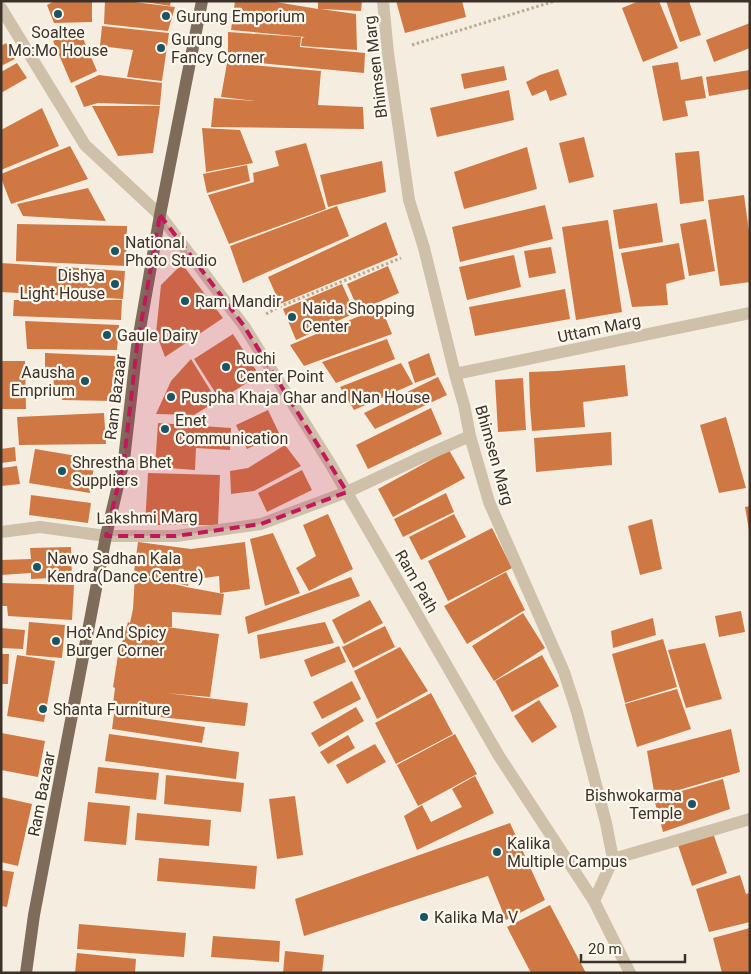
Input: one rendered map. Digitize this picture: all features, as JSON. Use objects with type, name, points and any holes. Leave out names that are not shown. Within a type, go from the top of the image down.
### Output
[{"type":"main road","name":"Ram Bazaar","points":[[26,973],[34,915],[106,536],[124,460],[137,346],[160,215],[202,1]]},
{"type":"street","name":"Bhimsen Marg","points":[[383,1],[388,53],[409,200],[424,248],[464,405],[470,436],[489,502],[564,672],[577,712],[606,823],[613,859]]},
{"type":"street","name":"Ram Path","points":[[1,8],[85,145],[160,215],[244,326],[332,465],[499,756],[594,901],[630,973]]},
{"type":"street","name":"Uttam Marg","points":[[455,374],[750,313]]},
{"type":"street","name":"Lakshmi Marg","points":[[1,532],[40,527],[106,536],[176,536],[261,524],[347,492],[470,436]]},
{"type":"street","points":[[594,901],[613,859],[750,819]]},
{"type":"path","points":[[388,53],[555,1]]},
{"type":"path","points":[[244,326],[281,306],[424,248]]},
{"type":"highlighted area","points":[[160,215],[244,326],[347,492],[261,524],[176,536],[106,536],[124,460],[137,346]]},
{"type":"building","points":[[55,1],[92,1],[92,22],[54,23],[47,5]]},
{"type":"building","points":[[105,1],[126,1],[175,7],[168,31],[104,24]]},
{"type":"building","points":[[145,1],[171,1],[170,6]]},
{"type":"building","points":[[235,1],[270,1],[318,9],[318,1],[362,1],[361,11],[320,9],[356,14],[357,50],[301,46],[302,38],[305,37],[231,30]]},
{"type":"building","points":[[396,1],[462,1],[466,17],[405,33]]},
{"type":"building","points":[[639,1],[659,1],[678,48],[643,62],[622,8]]},
{"type":"building","points":[[666,1],[689,1],[701,35],[680,42]]},
{"type":"building","points":[[750,23],[750,48],[714,62],[706,40]]},
{"type":"building","points":[[102,26],[169,33],[162,81],[127,77],[133,50],[100,46]]},
{"type":"building","points":[[79,29],[97,71],[71,83],[53,41]]},
{"type":"building","points":[[228,32],[301,37],[300,47],[365,53],[364,73],[228,60]]},
{"type":"building","points":[[6,43],[15,59],[1,66],[1,46]]},
{"type":"building","points":[[678,62],[681,80],[702,76],[706,98],[685,101],[688,116],[663,121],[652,66]]},
{"type":"building","points":[[17,63],[27,78],[1,93],[1,72]]},
{"type":"building","points":[[227,63],[321,71],[318,105],[363,107],[364,129],[211,127],[214,98],[255,101],[221,97]]},
{"type":"building","points":[[504,66],[507,80],[464,89],[461,74]]},
{"type":"building","points":[[558,69],[567,95],[550,101],[546,90],[532,96],[526,82]]},
{"type":"building","points":[[750,70],[750,89],[709,96],[706,77]]},
{"type":"building","points":[[99,75],[162,83],[160,105],[98,103],[84,107],[75,86]]},
{"type":"building","points":[[509,90],[514,120],[437,137],[430,108]]},
{"type":"building","points":[[92,106],[160,106],[153,153],[118,156]]},
{"type":"building","points":[[42,108],[59,146],[1,170],[1,130]]},
{"type":"building","points":[[202,128],[240,130],[253,163],[206,172]]},
{"type":"building","points":[[584,137],[594,177],[569,183],[559,143]]},
{"type":"building","points":[[306,143],[326,209],[229,244],[208,195],[254,182],[253,173],[279,166],[275,151]]},
{"type":"building","points":[[70,146],[88,179],[11,204],[1,174]]},
{"type":"building","points":[[527,147],[537,189],[464,209],[454,172]]},
{"type":"building","points":[[699,151],[704,201],[680,204],[675,153]]},
{"type":"building","points":[[382,161],[386,192],[328,207],[320,175]]},
{"type":"building","points":[[247,165],[250,181],[207,193],[203,174]]},
{"type":"building","points":[[88,188],[106,221],[23,216],[17,204]]},
{"type":"building","points":[[744,195],[750,239],[750,282],[720,286],[708,200]]},
{"type":"building","points":[[657,203],[663,242],[619,249],[613,210]]},
{"type":"building","points":[[545,205],[553,239],[460,262],[452,227]]},
{"type":"building","points":[[337,206],[349,236],[243,283],[230,246]]},
{"type":"building","points":[[706,219],[715,271],[689,276],[680,224]]},
{"type":"building","points":[[608,220],[622,312],[576,320],[562,227]]},
{"type":"building","points":[[386,222],[398,255],[280,304],[268,277]]},
{"type":"building","points":[[17,224],[127,226],[126,266],[16,261]]},
{"type":"building","points":[[679,243],[685,279],[666,284],[668,305],[632,307],[621,253]]},
{"type":"building","points":[[551,247],[556,273],[529,278],[524,251]]},
{"type":"building","points":[[514,255],[521,287],[467,300],[459,267]]},
{"type":"building","points":[[1,263],[125,271],[123,299],[1,292]]},
{"type":"building","name":"Ram Mandir","points":[[182,264],[223,318],[165,357],[156,333],[161,285]]},
{"type":"building","points":[[388,266],[399,293],[359,311],[347,284]]},
{"type":"building","points":[[342,284],[355,313],[296,340],[283,309]]},
{"type":"building","points":[[565,289],[570,319],[475,336],[469,307]]},
{"type":"building","points":[[14,300],[122,300],[121,320],[13,316]]},
{"type":"building","points":[[381,307],[392,334],[304,366],[290,345]]},
{"type":"building","points":[[25,321],[119,325],[117,350],[27,349]]},
{"type":"building","name":"Ruchi Center Point","points":[[233,334],[259,375],[220,400],[194,359]]},
{"type":"building","points":[[387,339],[395,359],[336,383],[322,362]]},
{"type":"building","name":"Aausha Emprium","points":[[45,353],[116,356],[114,401],[62,400],[62,386],[54,385],[53,377],[45,374]]},
{"type":"building","points":[[429,353],[436,375],[415,383],[408,362]]},
{"type":"building","points":[[191,359],[217,401],[194,415],[156,414],[171,381]]},
{"type":"building","points":[[1,361],[25,361],[26,409],[1,409]]},
{"type":"building","points":[[401,363],[413,384],[354,410],[340,387]]},
{"type":"building","points":[[625,365],[628,396],[583,402],[585,427],[532,431],[529,372]]},
{"type":"building","points":[[438,377],[447,395],[375,429],[364,413]]},
{"type":"building","points":[[523,378],[526,430],[498,432],[495,380]]},
{"type":"building","points":[[431,408],[442,434],[368,469],[356,445]]},
{"type":"building","points":[[268,410],[279,433],[247,449],[236,425]]},
{"type":"building","points":[[104,413],[106,444],[19,445],[17,417]]},
{"type":"building","points":[[726,417],[746,488],[719,493],[700,425]]},
{"type":"building","points":[[158,423],[231,428],[230,450],[196,448],[195,470],[155,467]]},
{"type":"building","points":[[611,432],[612,465],[536,472],[534,438]]},
{"type":"building","points":[[285,445],[301,466],[254,491],[231,494],[230,471],[248,468]]},
{"type":"building","points":[[15,447],[16,461],[1,463],[1,449]]},
{"type":"building","name":"Shrestha Bhet Suppliers","points":[[35,449],[95,459],[90,493],[29,483]]},
{"type":"building","points":[[449,450],[465,478],[393,517],[378,489]]},
{"type":"building","points":[[17,466],[20,484],[1,486],[1,468]]},
{"type":"building","points":[[302,470],[312,490],[267,512],[258,493]]},
{"type":"building","points":[[148,473],[220,475],[218,525],[145,525]]},
{"type":"building","points":[[446,493],[454,512],[403,537],[394,519]]},
{"type":"building","points":[[31,495],[91,503],[88,523],[29,515]]},
{"type":"building","points":[[750,506],[750,530],[749,530],[745,507]]},
{"type":"building","points":[[328,514],[353,569],[309,591],[296,568],[316,556],[303,525]]},
{"type":"building","points":[[454,514],[466,537],[421,560],[409,537]]},
{"type":"building","points":[[652,519],[662,569],[640,575],[628,526]]},
{"type":"building","points":[[492,528],[512,568],[448,601],[428,561]]},
{"type":"building","points":[[273,533],[300,593],[265,606],[250,539]]},
{"type":"building","points":[[138,542],[191,549],[245,542],[250,589],[220,593],[219,576],[189,580],[188,586],[134,572]]},
{"type":"building","name":"Nawo Sadhan Kala Kendra(Dance Centre)","points":[[71,547],[72,577],[31,579],[31,573],[1,575],[1,560],[31,559],[30,548]]},
{"type":"building","points":[[506,572],[525,610],[467,644],[444,606]]},
{"type":"building","points":[[135,574],[186,587],[224,594],[221,615],[172,612],[172,627],[167,627],[219,634],[210,697],[166,693],[248,703],[245,726],[112,712],[115,688],[113,687],[118,655],[133,609]]},
{"type":"building","points":[[351,577],[360,596],[248,634],[245,617]]},
{"type":"building","points":[[1,583],[74,585],[72,620],[8,616],[7,606],[1,606]]},
{"type":"building","points":[[370,600],[383,623],[344,644],[332,620]]},
{"type":"building","points":[[741,611],[745,632],[719,637],[715,616]]},
{"type":"building","points":[[523,613],[545,648],[494,681],[472,646]]},
{"type":"building","points":[[653,618],[656,635],[613,648],[611,631]]},
{"type":"building","points":[[29,622],[65,625],[62,658],[26,655]]},
{"type":"building","points":[[325,622],[334,643],[260,659],[257,635]]},
{"type":"building","points":[[385,626],[395,647],[353,668],[342,647]]},
{"type":"building","points":[[1,628],[25,630],[23,649],[1,648]]},
{"type":"building","points":[[663,639],[677,687],[625,703],[612,654]]},
{"type":"building","points":[[705,643],[722,699],[686,708],[668,650]]},
{"type":"building","points":[[339,646],[346,662],[311,677],[304,660]]},
{"type":"building","points":[[400,647],[428,691],[377,719],[354,671]]},
{"type":"building","points":[[1,654],[9,654],[8,684],[1,684]]},
{"type":"building","points":[[17,655],[55,661],[44,722],[7,716]]},
{"type":"building","points":[[542,655],[559,686],[512,712],[495,681]]},
{"type":"building","points":[[352,681],[361,699],[322,719],[313,702]]},
{"type":"building","points":[[677,689],[691,729],[637,747],[625,704]]},
{"type":"building","points":[[431,693],[453,734],[396,764],[375,723]]},
{"type":"building","points":[[539,700],[557,727],[532,743],[514,716]]},
{"type":"building","points":[[356,707],[364,721],[319,747],[311,733]]},
{"type":"building","points":[[114,714],[205,727],[202,743],[112,729]]},
{"type":"building","points":[[731,729],[740,772],[655,797],[647,751]]},
{"type":"building","points":[[1,733],[45,741],[38,777],[1,770]]},
{"type":"building","points":[[109,734],[239,752],[236,779],[105,761]]},
{"type":"building","points":[[455,734],[477,774],[418,806],[397,765]]},
{"type":"building","points":[[348,735],[355,748],[328,764],[320,752]]},
{"type":"building","points":[[375,744],[386,762],[347,784],[336,765]]},
{"type":"building","points":[[98,767],[159,773],[156,800],[95,793]]},
{"type":"building","points":[[166,775],[244,783],[241,812],[164,804]]},
{"type":"building","points":[[475,776],[494,813],[417,850],[404,816],[422,805],[431,822],[462,807],[452,789]]},
{"type":"building","name":"Bishwokarma Temple","points":[[723,779],[730,809],[663,832],[654,799]]},
{"type":"building","points":[[295,796],[303,855],[277,859],[269,799]]},
{"type":"building","points":[[1,797],[32,804],[18,866],[1,862]]},
{"type":"building","points":[[88,802],[130,806],[126,845],[84,841]]},
{"type":"building","points":[[137,813],[211,820],[209,846],[135,840]]},
{"type":"building","points":[[510,823],[545,900],[506,920],[488,876],[304,936],[295,899]]},
{"type":"building","points":[[713,833],[727,873],[692,886],[678,845]]},
{"type":"building","points":[[159,858],[257,866],[255,889],[157,881]]},
{"type":"building","points":[[1,870],[14,872],[7,907],[1,906]]},
{"type":"building","points":[[740,875],[746,894],[750,893],[750,922],[709,932],[696,889]]},
{"type":"building","points":[[550,905],[586,973],[531,973],[507,927]]},
{"type":"building","points":[[79,924],[186,933],[184,957],[77,949]]},
{"type":"building","points":[[750,928],[750,971],[722,973],[713,938]]},
{"type":"building","points":[[213,936],[280,941],[279,962],[211,957]]},
{"type":"building","points":[[285,951],[324,955],[322,973],[283,973]]},
{"type":"building","points":[[77,953],[136,959],[135,973],[75,973]]},
{"type":"place","name":"Soaltee Mo:Mo House","points":[[58,14]]},
{"type":"place","name":"Gurung Emporium","points":[[166,16]]},
{"type":"place","name":"Gurung Fancy Corner","points":[[161,48]]},
{"type":"place","name":"National Photo Studio","points":[[115,251]]},
{"type":"place","name":"Dishya Light House","points":[[115,284]]},
{"type":"place","name":"Ram Mandir","points":[[185,301]]},
{"type":"place","name":"Naida Shopping Center","points":[[292,317]]},
{"type":"place","name":"Gaule Dairy","points":[[107,335]]},
{"type":"place","name":"Ruchi Center Point","points":[[226,367]]},
{"type":"place","name":"Aausha Emprium","points":[[85,381]]},
{"type":"place","name":"Puspha Khaja Ghar and Nan House","points":[[171,397]]},
{"type":"place","name":"Enet Communication","points":[[165,429]]},
{"type":"place","name":"Shrestha Bhet Suppliers","points":[[62,471]]},
{"type":"place","name":"Nawo Sadhan Kala Kendra(Dance Centre)","points":[[37,567]]},
{"type":"place","name":"Hot And Spicy Burger Corner","points":[[56,641]]},
{"type":"place","name":"Shanta Furniture","points":[[43,709]]},
{"type":"place","name":"Bishwokarma Temple","points":[[692,804]]},
{"type":"place","name":"Kalika Multiple Campus","points":[[497,852]]},
{"type":"place","name":"Kalika Ma V","points":[[424,917]]}]
